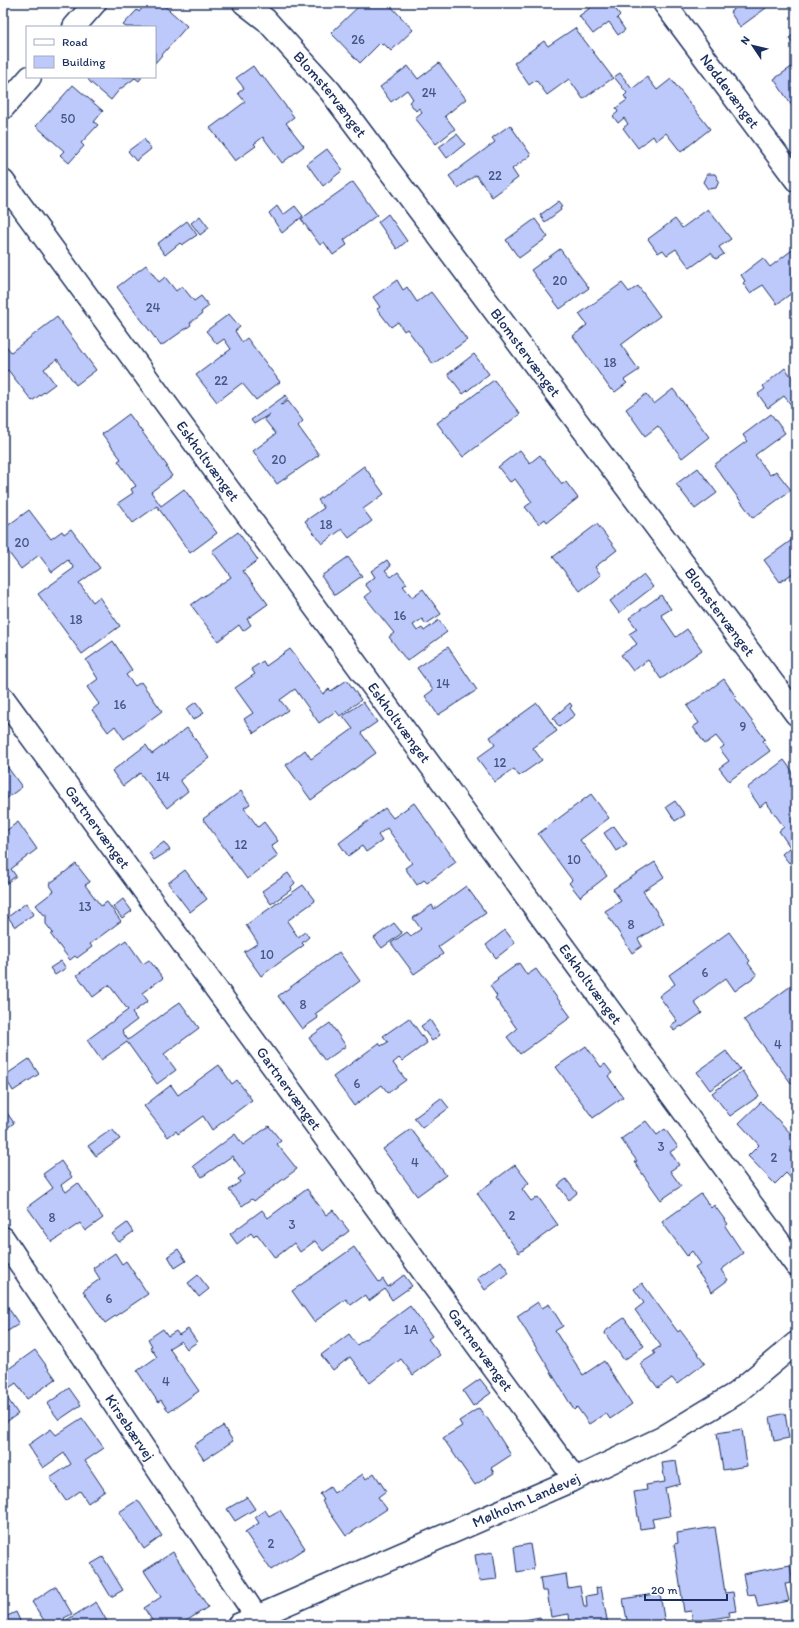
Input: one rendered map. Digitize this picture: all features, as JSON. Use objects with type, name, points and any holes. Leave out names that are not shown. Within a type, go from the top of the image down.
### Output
[{"type":"street","points":[[75,26],[95,3]]},
{"type":"street","name":"Blomstervænget","points":[[244,3],[266,20],[330,91],[796,714]]},
{"type":"street","name":"Nøddevænget","points":[[664,3],[796,180]]},
{"type":"street","points":[[3,108],[29,78]]},
{"type":"street","name":"Eskholtvænget","points":[[3,181],[796,1265]]},
{"type":"street","name":"Gartnervænget","points":[[3,698],[575,1479]]},
{"type":"street","name":"Kirsebærvej","points":[[3,1238],[247,1620]]},
{"type":"street","name":"Mølholm Landevej","points":[[247,1620],[575,1479],[662,1438],[735,1394],[796,1342]]},
{"type":"building","points":[[146,3],[161,3],[187,26],[156,62],[156,26],[123,25],[137,10],[139,12]]},
{"type":"building","points":[[362,3],[388,3],[413,30],[391,51],[384,44],[382,45],[380,43],[360,63],[331,33]]},
{"type":"building","points":[[597,3],[611,3],[620,15],[617,18],[625,30],[618,35],[609,22],[593,34],[579,16]]},
{"type":"building","points":[[742,3],[762,3],[766,8],[740,27],[730,12]]},
{"type":"building","points":[[575,28],[613,78],[583,99],[569,79],[547,95],[536,80],[529,85],[514,63],[544,41],[548,46]]},
{"type":"building","points":[[796,33],[796,49],[789,38]]},
{"type":"building","points":[[439,63],[466,99],[445,116],[455,129],[436,144],[415,118],[422,112],[419,108],[416,111],[409,102],[413,99],[407,90],[391,102],[380,87],[408,66],[418,79]]},
{"type":"building","points":[[796,64],[796,112],[774,79]]},
{"type":"building","points":[[253,66],[260,76],[262,75],[294,117],[286,123],[304,146],[282,163],[263,137],[254,144],[256,146],[235,161],[210,128],[245,102],[238,93],[244,88],[236,78]]},
{"type":"building","points":[[620,73],[632,89],[647,77],[657,90],[671,79],[710,129],[681,152],[666,133],[656,141],[653,136],[638,148],[623,128],[628,124],[624,118],[618,123],[613,116],[618,112],[616,108],[627,100],[624,96],[627,93],[614,77]]},
{"type":"building","points":[[88,78],[135,78],[119,90],[111,100],[90,82]]},
{"type":"building","points":[[73,85],[103,111],[94,122],[98,125],[81,143],[84,146],[69,163],[60,155],[64,151],[36,126]]},
{"type":"building","points":[[510,125],[531,155],[512,169],[518,178],[492,197],[476,175],[458,188],[449,176],[495,142],[492,138]]},
{"type":"building","points":[[457,134],[465,144],[447,158],[439,147]]},
{"type":"building","points":[[144,139],[151,149],[136,161],[128,151]]},
{"type":"building","points":[[327,149],[343,170],[323,186],[307,164]]},
{"type":"building","points":[[707,174],[715,174],[719,181],[716,188],[708,189],[703,182]]},
{"type":"building","points":[[353,182],[377,215],[344,240],[347,245],[333,255],[324,242],[320,245],[301,219]]},
{"type":"building","points":[[559,201],[563,206],[560,208],[561,210],[545,222],[540,215]]},
{"type":"building","points":[[277,206],[283,215],[295,206],[303,216],[282,233],[269,213]]},
{"type":"building","points":[[708,209],[731,239],[719,247],[724,254],[716,259],[711,253],[690,268],[676,249],[667,255],[663,250],[658,253],[648,239],[675,219],[682,228]]},
{"type":"building","points":[[388,214],[407,241],[397,249],[378,222]]},
{"type":"building","points":[[200,216],[209,228],[200,235],[191,223]]},
{"type":"building","points":[[535,219],[548,237],[519,258],[506,240]]},
{"type":"building","points":[[187,221],[197,235],[182,245],[180,243],[165,255],[157,244]]},
{"type":"building","points":[[796,247],[796,290],[777,304],[763,285],[750,293],[743,283],[745,281],[741,275],[763,258],[770,267]]},
{"type":"building","points":[[560,249],[589,288],[560,309],[531,270]]},
{"type":"building","points":[[146,265],[159,282],[165,277],[176,291],[182,286],[194,301],[201,296],[209,306],[201,312],[202,314],[190,323],[191,325],[161,346],[117,287]]},
{"type":"building","points":[[397,280],[403,290],[407,287],[417,302],[431,292],[467,340],[433,364],[407,329],[404,331],[398,322],[391,327],[377,309],[380,307],[373,297]]},
{"type":"building","points":[[622,283],[629,292],[638,286],[660,316],[621,345],[639,370],[624,380],[627,383],[615,392],[612,389],[611,390],[573,336],[587,325],[579,314]]},
{"type":"building","points":[[229,314],[240,327],[235,331],[242,342],[247,338],[280,382],[256,400],[242,383],[217,402],[196,375],[231,349],[224,339],[217,344],[206,331]]},
{"type":"building","points":[[57,317],[96,370],[76,385],[57,359],[44,369],[55,384],[32,401],[8,370],[3,373],[3,342],[11,352]]},
{"type":"building","points":[[474,354],[489,374],[463,394],[448,374]]},
{"type":"building","points":[[785,368],[791,376],[796,373],[796,411],[784,396],[768,408],[758,394],[765,389],[763,386]]},
{"type":"building","points":[[494,380],[520,414],[463,457],[437,423]]},
{"type":"building","points":[[673,389],[709,437],[682,458],[658,426],[645,436],[626,409],[646,394],[654,404]]},
{"type":"building","points":[[286,395],[288,398],[281,404],[282,405],[288,401],[303,421],[298,426],[319,455],[277,484],[253,451],[276,434],[264,419],[270,414],[254,424],[251,420]]},
{"type":"building","points":[[129,414],[168,467],[166,467],[172,476],[151,492],[161,506],[184,489],[217,533],[190,553],[157,506],[133,523],[118,503],[133,493],[131,489],[136,486],[118,461],[121,459],[102,434]]},
{"type":"building","points":[[771,414],[785,433],[755,455],[770,475],[776,471],[791,490],[753,518],[714,465],[747,441],[743,435]]},
{"type":"building","points":[[520,450],[530,463],[540,455],[562,484],[566,482],[578,498],[547,522],[545,519],[539,524],[525,507],[532,502],[515,479],[510,482],[498,467]]},
{"type":"building","points":[[364,466],[384,494],[363,509],[372,521],[349,538],[342,529],[322,544],[305,521],[324,508],[318,500]]},
{"type":"building","points":[[698,468],[717,493],[695,509],[676,484]]},
{"type":"building","points":[[29,510],[51,539],[62,531],[64,534],[71,529],[100,568],[79,583],[93,602],[99,597],[120,626],[82,654],[38,594],[74,568],[68,560],[52,572],[39,555],[21,569],[3,545],[3,529]]},
{"type":"building","points":[[597,524],[617,550],[595,567],[601,575],[580,591],[553,557]]},
{"type":"building","points":[[238,532],[258,560],[243,571],[268,604],[247,619],[251,625],[243,631],[239,625],[218,641],[191,605],[231,577],[212,551]]},
{"type":"building","points":[[796,537],[796,571],[780,582],[764,560]]},
{"type":"building","points":[[348,557],[362,576],[335,595],[321,576]]},
{"type":"building","points":[[387,560],[391,566],[385,570],[391,577],[398,572],[407,584],[403,586],[412,597],[423,589],[441,614],[426,624],[422,619],[413,625],[417,631],[422,628],[424,631],[439,620],[447,632],[407,661],[389,637],[394,633],[365,597],[371,592],[365,584],[375,577],[371,571]]},
{"type":"building","points":[[644,575],[653,587],[619,613],[610,601]]},
{"type":"building","points":[[661,595],[671,609],[661,615],[676,637],[687,629],[702,650],[661,679],[648,660],[633,671],[621,655],[637,644],[629,634],[637,629],[629,618]]},
{"type":"building","points":[[113,641],[132,670],[126,675],[135,686],[141,682],[162,711],[124,739],[115,726],[108,732],[92,710],[99,704],[87,687],[98,679],[86,660]]},
{"type":"building","points":[[448,647],[477,690],[438,715],[425,696],[433,690],[417,668]]},
{"type":"building","points":[[290,649],[323,694],[329,689],[331,691],[347,680],[361,700],[340,716],[336,711],[319,723],[295,689],[280,700],[288,710],[254,733],[244,719],[253,713],[235,688],[255,674],[251,669],[263,661],[266,666]]},
{"type":"building","points":[[724,679],[736,697],[735,698],[765,739],[763,741],[770,751],[729,781],[719,768],[729,761],[720,749],[724,746],[716,736],[705,744],[693,727],[699,723],[687,706]]},
{"type":"building","points":[[196,702],[204,713],[193,720],[186,709]]},
{"type":"building","points":[[363,702],[377,722],[361,733],[376,753],[311,800],[286,765],[305,750],[311,759],[353,729],[343,716]]},
{"type":"building","points":[[537,703],[557,731],[533,748],[542,760],[519,776],[514,769],[495,782],[477,758],[495,745],[490,737]]},
{"type":"building","points":[[570,703],[572,706],[570,708],[575,715],[559,727],[553,718]]},
{"type":"building","points":[[187,728],[209,758],[180,780],[188,791],[167,808],[140,773],[123,786],[112,771],[146,745],[152,754]]},
{"type":"building","points":[[784,760],[796,776],[793,778],[796,782],[796,858],[789,863],[782,854],[790,847],[779,831],[784,827],[766,802],[760,807],[747,788]]},
{"type":"building","points":[[3,761],[22,787],[3,801]]},
{"type":"building","points":[[241,791],[250,804],[244,808],[258,827],[264,822],[278,841],[271,846],[278,856],[247,879],[203,819]]},
{"type":"building","points":[[591,794],[609,818],[580,840],[607,876],[580,897],[569,883],[572,880],[538,834]]},
{"type":"building","points":[[675,801],[685,815],[675,821],[666,807]]},
{"type":"building","points":[[414,803],[456,862],[427,883],[424,880],[417,885],[405,868],[412,863],[387,828],[378,835],[382,841],[366,852],[362,846],[348,856],[339,843],[385,808],[393,818]]},
{"type":"building","points":[[18,822],[37,849],[11,869],[16,876],[3,886],[3,833]]},
{"type":"building","points":[[614,826],[627,844],[616,851],[604,833]]},
{"type":"building","points":[[164,842],[170,850],[154,860],[149,853]]},
{"type":"building","points":[[655,862],[664,877],[643,891],[664,923],[638,939],[642,946],[632,953],[605,911],[621,901],[613,889]]},
{"type":"building","points":[[76,864],[90,882],[85,885],[101,906],[107,902],[121,921],[90,944],[92,947],[77,958],[75,956],[70,960],[51,935],[53,933],[46,924],[46,914],[44,915],[36,905],[54,891],[49,884]]},
{"type":"building","points":[[185,870],[207,899],[190,912],[168,883]]},
{"type":"building","points":[[288,873],[295,883],[291,887],[292,889],[271,904],[262,891]]},
{"type":"building","points":[[303,885],[315,901],[287,921],[298,937],[305,932],[309,937],[302,943],[304,945],[261,976],[244,952],[258,943],[246,925]]},
{"type":"building","points":[[466,886],[486,913],[438,947],[443,954],[414,974],[391,943],[407,932],[411,936],[421,929],[413,918],[432,905],[434,909]]},
{"type":"building","points":[[123,899],[132,911],[122,918],[113,907]]},
{"type":"building","points":[[26,903],[34,914],[15,927],[8,917]]},
{"type":"building","points":[[394,923],[402,933],[382,948],[374,938]]},
{"type":"building","points":[[505,930],[515,943],[496,958],[486,945]]},
{"type":"building","points":[[729,932],[750,961],[748,963],[757,975],[735,991],[726,978],[694,1002],[702,1013],[674,1031],[671,1025],[677,1021],[659,996],[675,984],[669,975]]},
{"type":"building","points":[[126,940],[143,964],[149,960],[163,978],[142,993],[148,1001],[132,1013],[137,1020],[122,1031],[128,1040],[180,1002],[199,1028],[164,1054],[176,1070],[157,1084],[127,1042],[101,1060],[87,1040],[128,1010],[109,985],[93,997],[77,975]]},
{"type":"building","points":[[339,952],[360,981],[315,1014],[318,1018],[302,1029],[278,996]]},
{"type":"building","points":[[61,961],[66,968],[55,975],[50,968]]},
{"type":"building","points":[[519,963],[527,975],[536,969],[571,1017],[520,1054],[507,1037],[517,1029],[495,998],[497,996],[490,986]]},
{"type":"building","points":[[795,983],[796,1079],[791,1083],[744,1020]]},
{"type":"building","points":[[409,1018],[427,1043],[402,1061],[399,1058],[393,1063],[406,1080],[388,1093],[382,1085],[354,1106],[333,1077],[379,1043],[381,1046],[388,1042],[383,1036]]},
{"type":"building","points":[[430,1020],[440,1035],[432,1041],[421,1026]]},
{"type":"building","points":[[330,1023],[346,1046],[325,1061],[309,1038]]},
{"type":"building","points":[[586,1046],[601,1067],[605,1064],[612,1073],[608,1076],[623,1097],[593,1118],[556,1067]]},
{"type":"building","points":[[726,1051],[740,1069],[710,1090],[697,1072]]},
{"type":"building","points":[[29,1059],[39,1074],[13,1091],[4,1076]]},
{"type":"building","points":[[219,1065],[232,1084],[237,1080],[252,1100],[212,1130],[203,1116],[178,1134],[176,1131],[168,1137],[144,1106],[171,1085],[178,1095]]},
{"type":"building","points":[[742,1071],[759,1096],[730,1116],[712,1093]]},
{"type":"building","points":[[441,1098],[449,1108],[422,1128],[414,1118]]},
{"type":"building","points":[[761,1102],[796,1139],[796,1184],[786,1173],[775,1184],[748,1156],[759,1145],[739,1123]]},
{"type":"building","points":[[3,1107],[14,1123],[3,1131]]},
{"type":"building","points":[[646,1121],[657,1135],[665,1129],[678,1147],[670,1152],[679,1165],[670,1171],[681,1186],[661,1200],[634,1162],[637,1161],[621,1139]]},
{"type":"building","points":[[269,1126],[281,1141],[277,1144],[297,1169],[254,1201],[252,1199],[242,1206],[229,1190],[240,1182],[238,1179],[245,1174],[232,1156],[202,1177],[193,1166],[235,1134],[243,1145]]},
{"type":"building","points":[[112,1129],[120,1139],[96,1156],[88,1146]]},
{"type":"building","points":[[411,1129],[446,1175],[417,1196],[383,1149]]},
{"type":"building","points":[[61,1161],[72,1177],[61,1185],[66,1192],[78,1183],[103,1218],[85,1231],[80,1223],[52,1242],[27,1207],[53,1188],[43,1174]]},
{"type":"building","points":[[515,1165],[529,1183],[522,1189],[531,1201],[538,1197],[558,1225],[519,1253],[477,1193]]},
{"type":"building","points":[[566,1179],[577,1193],[569,1200],[558,1185]]},
{"type":"building","points":[[307,1189],[326,1215],[333,1210],[349,1231],[323,1251],[315,1241],[300,1252],[294,1243],[275,1258],[257,1234],[254,1237],[251,1233],[237,1244],[230,1234],[262,1210],[268,1218]]},
{"type":"building","points":[[701,1194],[711,1208],[714,1205],[728,1224],[725,1226],[743,1253],[721,1270],[728,1280],[712,1292],[695,1268],[701,1264],[692,1251],[687,1256],[662,1222]]},
{"type":"building","points":[[127,1223],[133,1232],[119,1242],[112,1234]]},
{"type":"building","points":[[354,1247],[379,1282],[383,1279],[388,1287],[404,1275],[412,1286],[392,1300],[385,1289],[369,1301],[365,1295],[351,1305],[346,1299],[314,1322],[292,1291]]},
{"type":"building","points":[[178,1249],[186,1261],[175,1268],[168,1256]]},
{"type":"building","points":[[115,1253],[122,1264],[126,1261],[148,1294],[105,1323],[83,1291],[100,1279],[93,1268]]},
{"type":"building","points":[[501,1261],[509,1272],[485,1290],[477,1278]]},
{"type":"building","points":[[198,1275],[209,1289],[199,1297],[188,1283]]},
{"type":"building","points":[[642,1283],[678,1332],[680,1330],[705,1363],[677,1384],[672,1378],[658,1388],[640,1364],[655,1354],[653,1351],[661,1346],[635,1310],[644,1303],[634,1289]]},
{"type":"building","points":[[3,1300],[19,1324],[3,1334]]},
{"type":"building","points":[[538,1302],[542,1308],[549,1304],[563,1326],[555,1331],[583,1375],[604,1361],[632,1404],[610,1419],[606,1413],[589,1424],[577,1407],[574,1410],[517,1316]]},
{"type":"building","points":[[410,1306],[432,1336],[428,1339],[440,1355],[413,1375],[401,1359],[370,1383],[350,1357],[333,1370],[321,1355],[349,1334],[357,1345]]},
{"type":"building","points":[[624,1318],[644,1346],[624,1360],[604,1332]]},
{"type":"building","points":[[163,1329],[168,1336],[176,1331],[179,1335],[188,1329],[197,1342],[187,1349],[181,1341],[169,1348],[199,1391],[169,1412],[161,1400],[158,1402],[137,1371],[157,1357],[150,1347],[152,1346],[148,1339]]},
{"type":"building","points":[[35,1350],[56,1379],[27,1399],[16,1383],[3,1392],[3,1376],[9,1372],[7,1370]]},
{"type":"building","points":[[480,1379],[491,1393],[473,1406],[463,1391]]},
{"type":"building","points":[[69,1388],[81,1405],[59,1420],[47,1404]]},
{"type":"building","points":[[3,1392],[18,1414],[3,1424]]},
{"type":"building","points":[[479,1408],[485,1417],[486,1416],[511,1455],[491,1468],[494,1473],[475,1485],[443,1438],[462,1426],[459,1421]]},
{"type":"building","points":[[785,1413],[789,1438],[774,1441],[770,1417]]},
{"type":"building","points":[[82,1418],[104,1448],[85,1461],[105,1491],[88,1503],[80,1491],[66,1501],[50,1478],[71,1464],[64,1453],[43,1468],[28,1445],[51,1429],[56,1435]]},
{"type":"building","points":[[223,1426],[233,1441],[204,1460],[194,1445]]},
{"type":"building","points":[[742,1429],[747,1466],[723,1470],[717,1433]]},
{"type":"building","points":[[676,1461],[680,1484],[665,1488],[670,1516],[652,1519],[654,1527],[640,1529],[634,1492],[647,1490],[646,1485],[665,1482],[662,1463]]},
{"type":"building","points":[[374,1473],[386,1491],[378,1497],[387,1509],[346,1536],[322,1501],[324,1500],[320,1494],[330,1487],[334,1493],[363,1474],[366,1479]]},
{"type":"building","points":[[247,1497],[255,1509],[235,1521],[227,1509]]},
{"type":"building","points":[[138,1500],[162,1536],[144,1549],[119,1512]]},
{"type":"building","points":[[265,1510],[269,1516],[280,1510],[305,1548],[271,1570],[245,1532],[259,1523],[255,1517]]},
{"type":"building","points":[[715,1527],[725,1593],[733,1592],[736,1611],[729,1612],[730,1616],[693,1622],[691,1611],[684,1612],[674,1544],[678,1543],[677,1533]]},
{"type":"building","points":[[530,1544],[534,1569],[517,1572],[514,1547]]},
{"type":"building","points":[[173,1552],[208,1607],[180,1625],[155,1625],[144,1608],[161,1597],[144,1571]]},
{"type":"building","points":[[493,1552],[497,1579],[479,1581],[475,1555]]},
{"type":"building","points":[[103,1557],[123,1590],[111,1597],[91,1564]]},
{"type":"building","points":[[790,1565],[793,1583],[785,1584],[789,1601],[758,1607],[755,1594],[747,1595],[743,1574]]},
{"type":"building","points":[[566,1574],[568,1588],[580,1586],[584,1607],[587,1607],[586,1596],[597,1594],[596,1588],[601,1587],[608,1625],[570,1625],[569,1614],[551,1617],[547,1591],[542,1591],[540,1578]]},
{"type":"building","points":[[56,1586],[72,1614],[64,1618],[65,1621],[96,1602],[109,1625],[47,1625],[32,1602]]},
{"type":"building","points":[[660,1593],[665,1625],[628,1625],[623,1599]]},
{"type":"building","points":[[16,1612],[22,1625],[3,1625],[3,1618]]},
{"type":"building","points":[[540,1617],[542,1625],[502,1625],[502,1624]]}]
